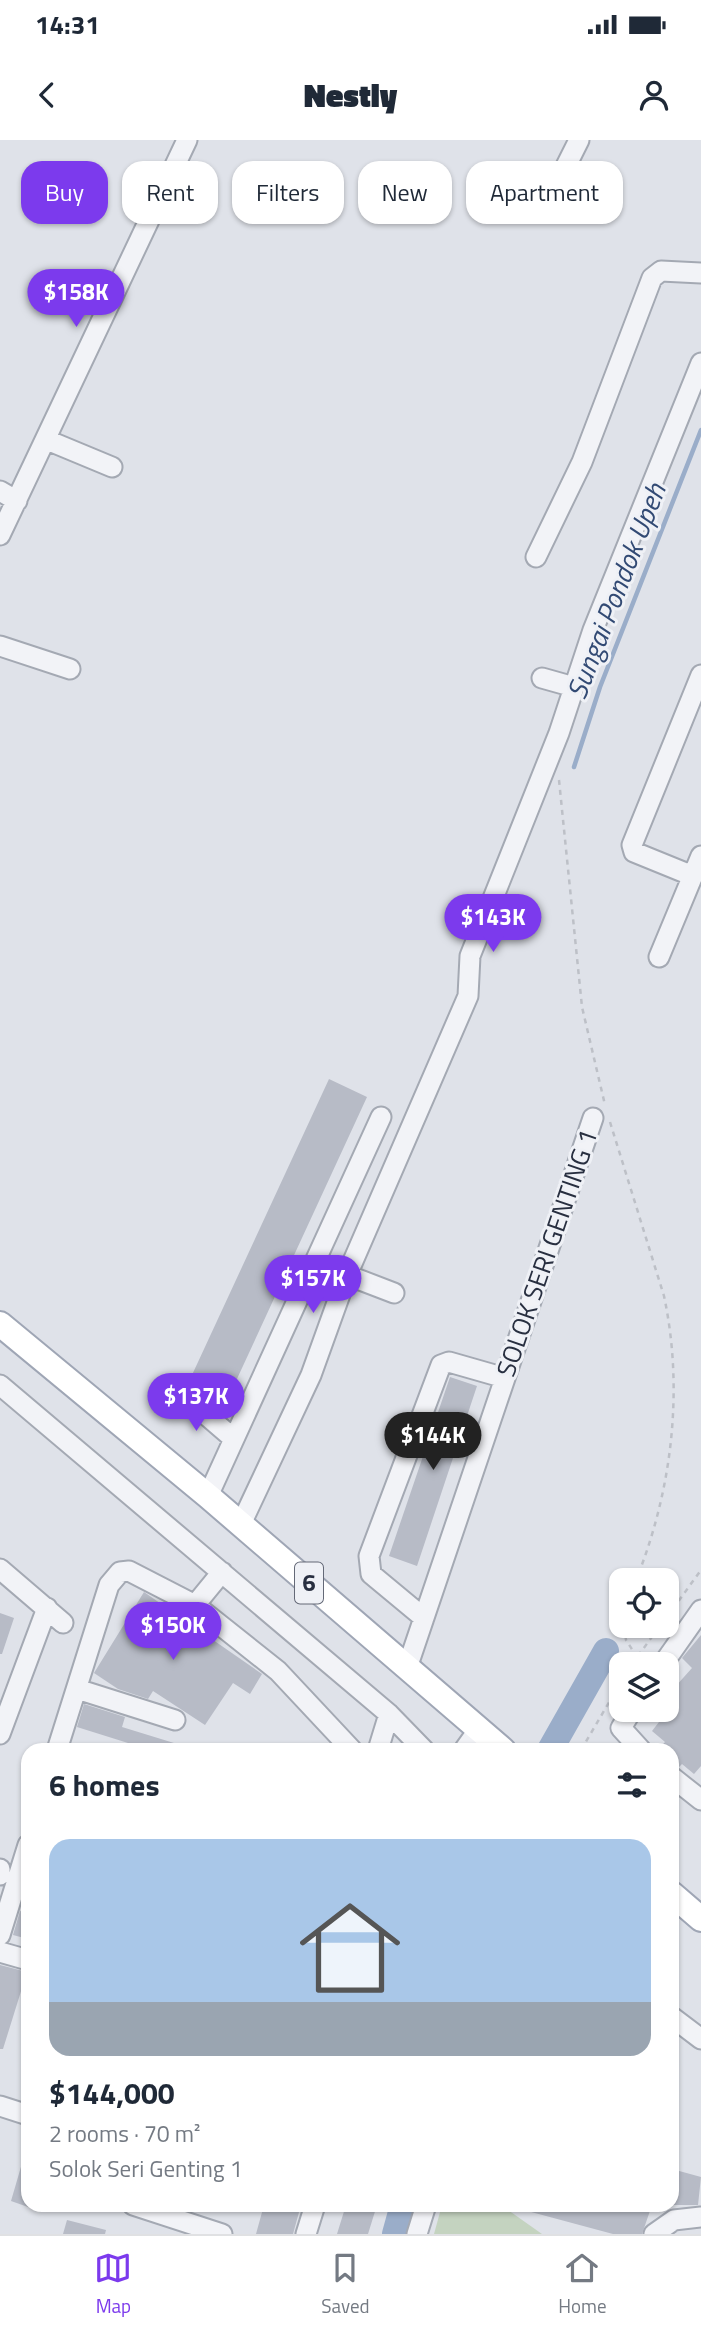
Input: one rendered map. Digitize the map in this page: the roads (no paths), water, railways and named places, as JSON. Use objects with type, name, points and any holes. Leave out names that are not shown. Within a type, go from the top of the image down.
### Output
[{"type":"main road","name":"6","points":[[3,1334],[208,1496],[495,1743]]},
{"type":"main road","points":[[679,1900],[701,1919]]},
{"type":"street","points":[[0,535],[8,496],[47,440],[187,140]]},
{"type":"street","points":[[568,161],[579,140]]},
{"type":"street","points":[[536,557],[582,462],[652,278],[661,271],[701,273]]},
{"type":"street","points":[[241,1524],[311,1375],[347,1275],[468,996],[470,956],[701,363]]},
{"type":"street","points":[[47,440],[112,467]]},
{"type":"street","points":[[0,646],[70,669]]},
{"type":"street","points":[[693,876],[634,852],[632,848],[701,675]]},
{"type":"street","points":[[542,678],[574,687]]},
{"type":"street","points":[[659,957],[701,856]]},
{"type":"street","name":"SOLOK SERI GENTING 1","points":[[407,1668],[505,1378],[602,1115]]},
{"type":"street","points":[[208,1496],[381,1118]]},
{"type":"street","points":[[347,1275],[394,1293]]},
{"type":"street","points":[[424,1618],[371,1574],[369,1556],[441,1365],[449,1362],[505,1378]]},
{"type":"street","points":[[0,1385],[389,1714],[417,1743]]},
{"type":"street","points":[[184,1396],[234,1439]]},
{"type":"street","points":[[0,1569],[63,1623]]},
{"type":"street","points":[[59,1743],[114,1577],[129,1572],[195,1605],[278,1671],[345,1743]]},
{"type":"street","points":[[195,1605],[222,1572]]},
{"type":"street","points":[[0,1734],[47,1608]]},
{"type":"street","points":[[672,1652],[701,1611]]},
{"type":"street","points":[[76,1689],[175,1720]]},
{"type":"street","points":[[380,1743],[389,1714]]},
{"type":"street","points":[[625,1722],[621,1728],[635,1743]]},
{"type":"street","points":[[469,1743],[479,1729]]},
{"type":"street","points":[[679,1783],[701,1800]]},
{"type":"street","points":[[0,1935],[21,1868]]},
{"type":"street","points":[[0,1869],[0,1875]]},
{"type":"street","points":[[0,1952],[21,1958]]},
{"type":"street","points":[[679,2022],[701,2039]]},
{"type":"street","points":[[0,2106],[21,2113]]},
{"type":"street","points":[[154,2212],[222,2234]]},
{"type":"street","points":[[306,2234],[313,2212]]},
{"type":"street","points":[[418,2234],[424,2212]]},
{"type":"street","points":[[653,2234],[674,2220],[701,2217]]},
{"type":"waterway","name":"Sungai Pondok Upeh","points":[[574,767],[600,687],[701,430]]},
{"type":"waterway","points":[[554,1743],[606,1651]]},
{"type":"waterway","points":[[395,2234],[401,2212]]}]
